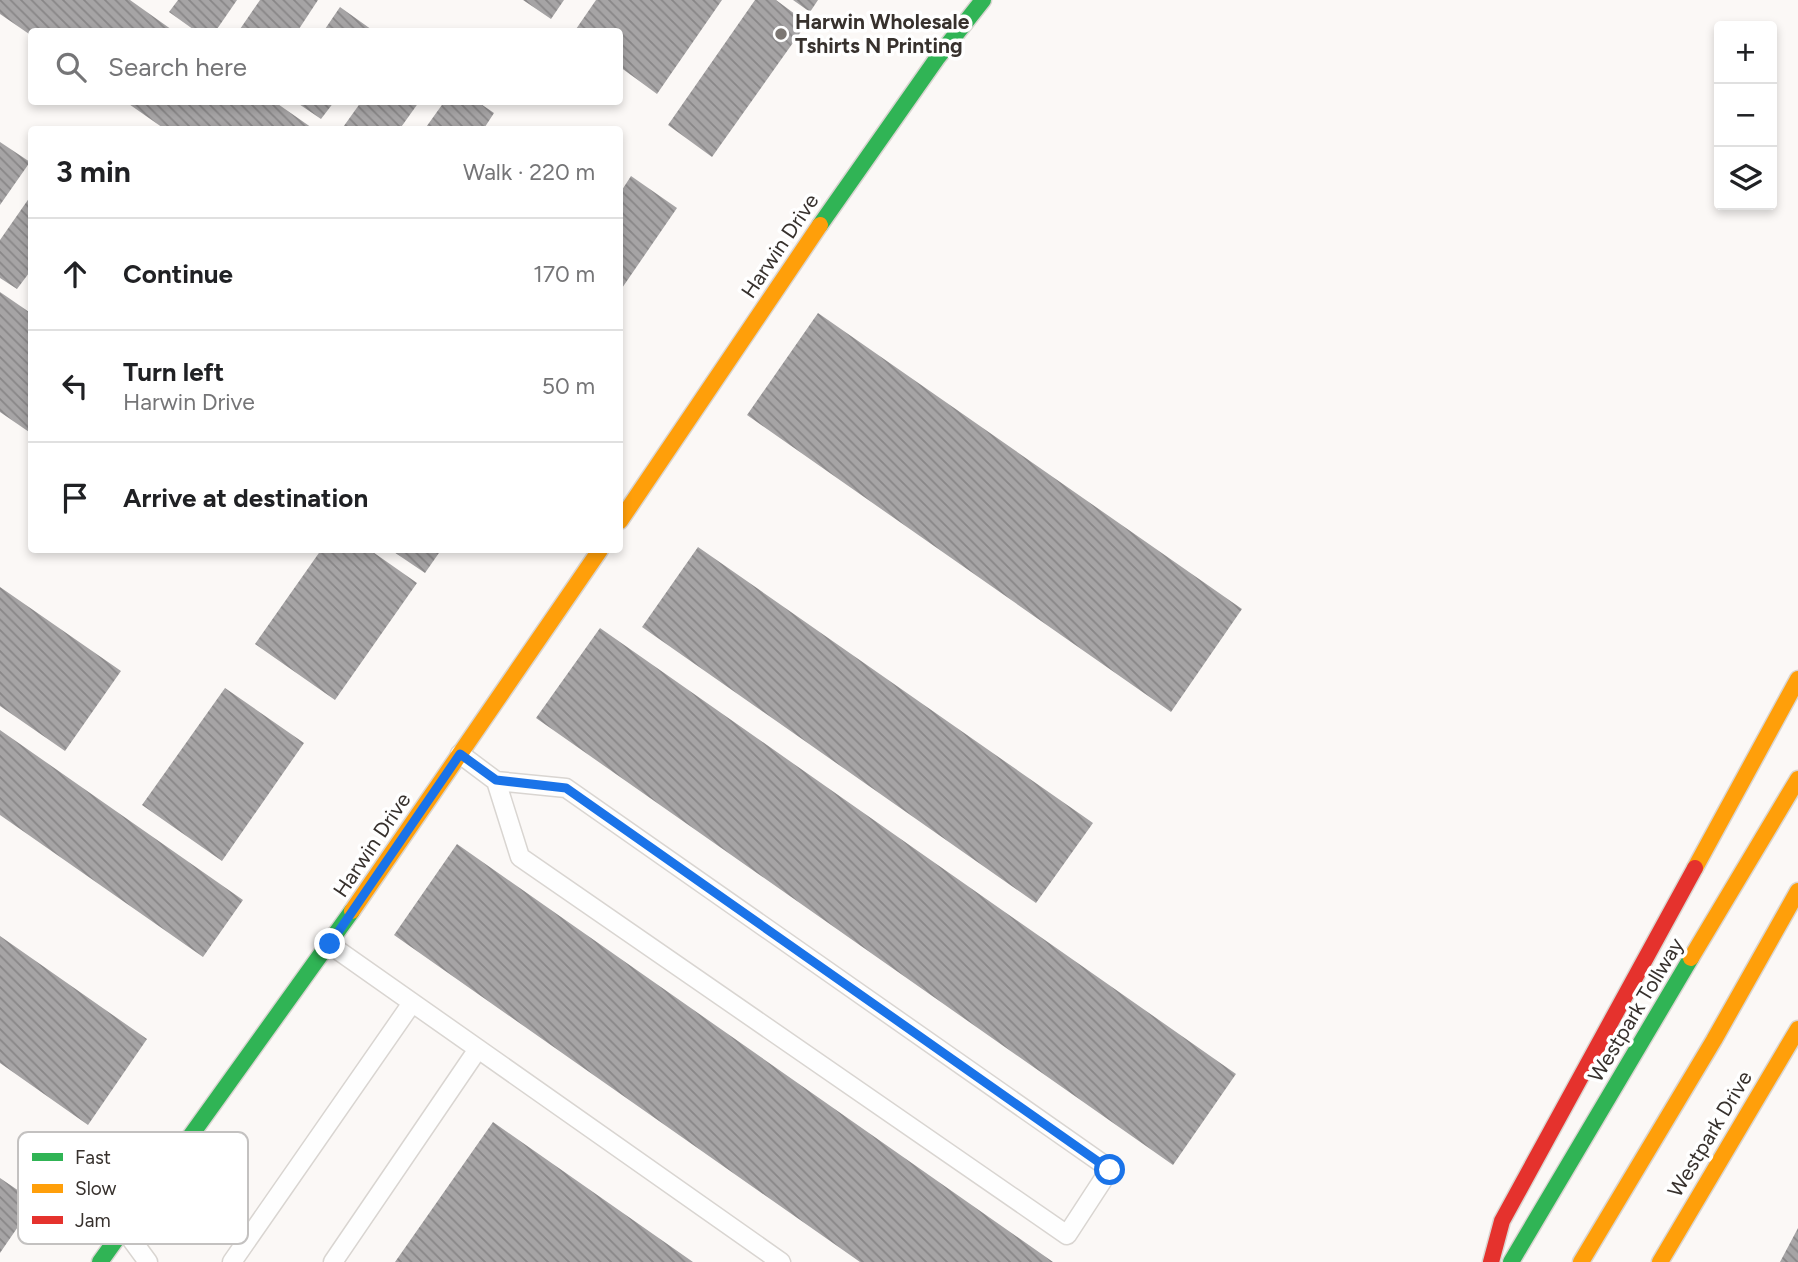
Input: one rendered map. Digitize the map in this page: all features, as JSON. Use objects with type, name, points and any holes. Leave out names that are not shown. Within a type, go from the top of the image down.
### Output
[{"type":"main road","name":"Harwin Drive","points":[[623,518],[795,261],[937,57],[983,0]]},
{"type":"main road","name":"Harwin Drive","points":[[193,1132],[330,944],[598,553]]},
{"type":"main road","points":[[1491,1262],[1502,1221],[1798,679]]},
{"type":"main road","name":"Westpark Tollway","points":[[1511,1262],[1798,779]]},
{"type":"main road","points":[[1581,1262],[1707,1052],[1798,891]]},
{"type":"main road","name":"Westpark Drive","points":[[1660,1262],[1798,1029]]},
{"type":"main road","name":"Harwin Drive","points":[[100,1262],[112,1244]]},
{"type":"lane","points":[[460,754],[496,780],[566,788],[1110,1170],[1067,1235],[520,857],[496,780]]},
{"type":"lane","points":[[330,944],[781,1262]]},
{"type":"lane","points":[[248,1239],[412,1003]]},
{"type":"lane","points":[[332,1262],[478,1049]]},
{"type":"lane","points":[[135,1244],[148,1262]]},
{"type":"lane","points":[[232,1262],[245,1244]]},
{"type":"building","points":[[0,0],[130,0],[169,28],[28,28],[28,33],[0,14]]},
{"type":"building","points":[[178,0],[237,0],[218,28],[191,28],[169,12]]},
{"type":"building","points":[[260,0],[318,0],[300,28],[241,28]]},
{"type":"building","points":[[523,0],[564,0],[551,19]]},
{"type":"building","points":[[596,0],[722,0],[657,94],[623,69],[623,28],[577,28]]},
{"type":"building","points":[[755,0],[776,0],[807,23],[712,157],[668,125]]},
{"type":"building","points":[[793,0],[818,0],[810,12]]},
{"type":"building","points":[[340,7],[369,28],[326,28]]},
{"type":"building","points":[[130,105],[279,105],[309,126],[160,126]]},
{"type":"building","points":[[300,105],[332,105],[321,119]]},
{"type":"building","points":[[359,105],[417,105],[402,126],[344,126]]},
{"type":"building","points":[[442,105],[482,105],[494,113],[486,126],[427,126]]},
{"type":"building","points":[[0,142],[28,161],[28,165],[0,205]]},
{"type":"building","points":[[631,176],[677,208],[623,287],[623,188]]},
{"type":"building","points":[[28,200],[28,274],[17,289],[0,278],[0,240]]},
{"type":"building","points":[[0,292],[28,311],[28,431],[0,412]]},
{"type":"building","points":[[818,313],[1242,609],[1171,712],[747,415]]},
{"type":"building","points":[[698,547],[1093,823],[1036,903],[642,627]]},
{"type":"building","points":[[319,553],[374,553],[417,583],[335,700],[255,644]]},
{"type":"building","points":[[395,553],[439,553],[425,573]]},
{"type":"building","points":[[0,587],[121,671],[65,751],[0,706]]},
{"type":"building","points":[[600,628],[1236,1074],[1173,1165],[536,718]]},
{"type":"building","points":[[225,688],[304,743],[222,861],[142,805]]},
{"type":"building","points":[[0,730],[243,900],[203,957],[0,815]]},
{"type":"building","points":[[457,844],[1053,1262],[860,1262],[394,935]]},
{"type":"building","points":[[0,936],[147,1039],[88,1125],[0,1063]]},
{"type":"building","points":[[493,1122],[693,1262],[395,1262]]},
{"type":"building","points":[[0,1178],[18,1190],[18,1227],[0,1253]]},
{"type":"building","points":[[1798,1228],[1798,1262],[1780,1262]]},
{"type":"traffic: fast","points":[[820,225],[938,57],[983,0]]},
{"type":"traffic: fast","points":[[193,1132],[352,911]]},
{"type":"traffic: fast","points":[[1511,1262],[1691,958]]},
{"type":"traffic: fast","points":[[100,1262],[113,1244]]},
{"type":"traffic: slow","points":[[623,517],[820,225]]},
{"type":"traffic: slow","points":[[352,911],[598,553]]},
{"type":"traffic: slow","points":[[1695,868],[1798,679]]},
{"type":"traffic: slow","points":[[1691,958],[1798,779]]},
{"type":"traffic: slow","points":[[1581,1262],[1714,1040],[1798,891]]},
{"type":"traffic: slow","points":[[1660,1262],[1798,1029]]},
{"type":"traffic: jam","points":[[1491,1262],[1502,1221],[1695,868]]},
{"type":"place","name":"Harwin Wholesale Tshirts N Printing","points":[[781,34]]},
{"type":"route","points":[[330,944],[460,754],[496,780],[566,788],[1110,1170]]}]
